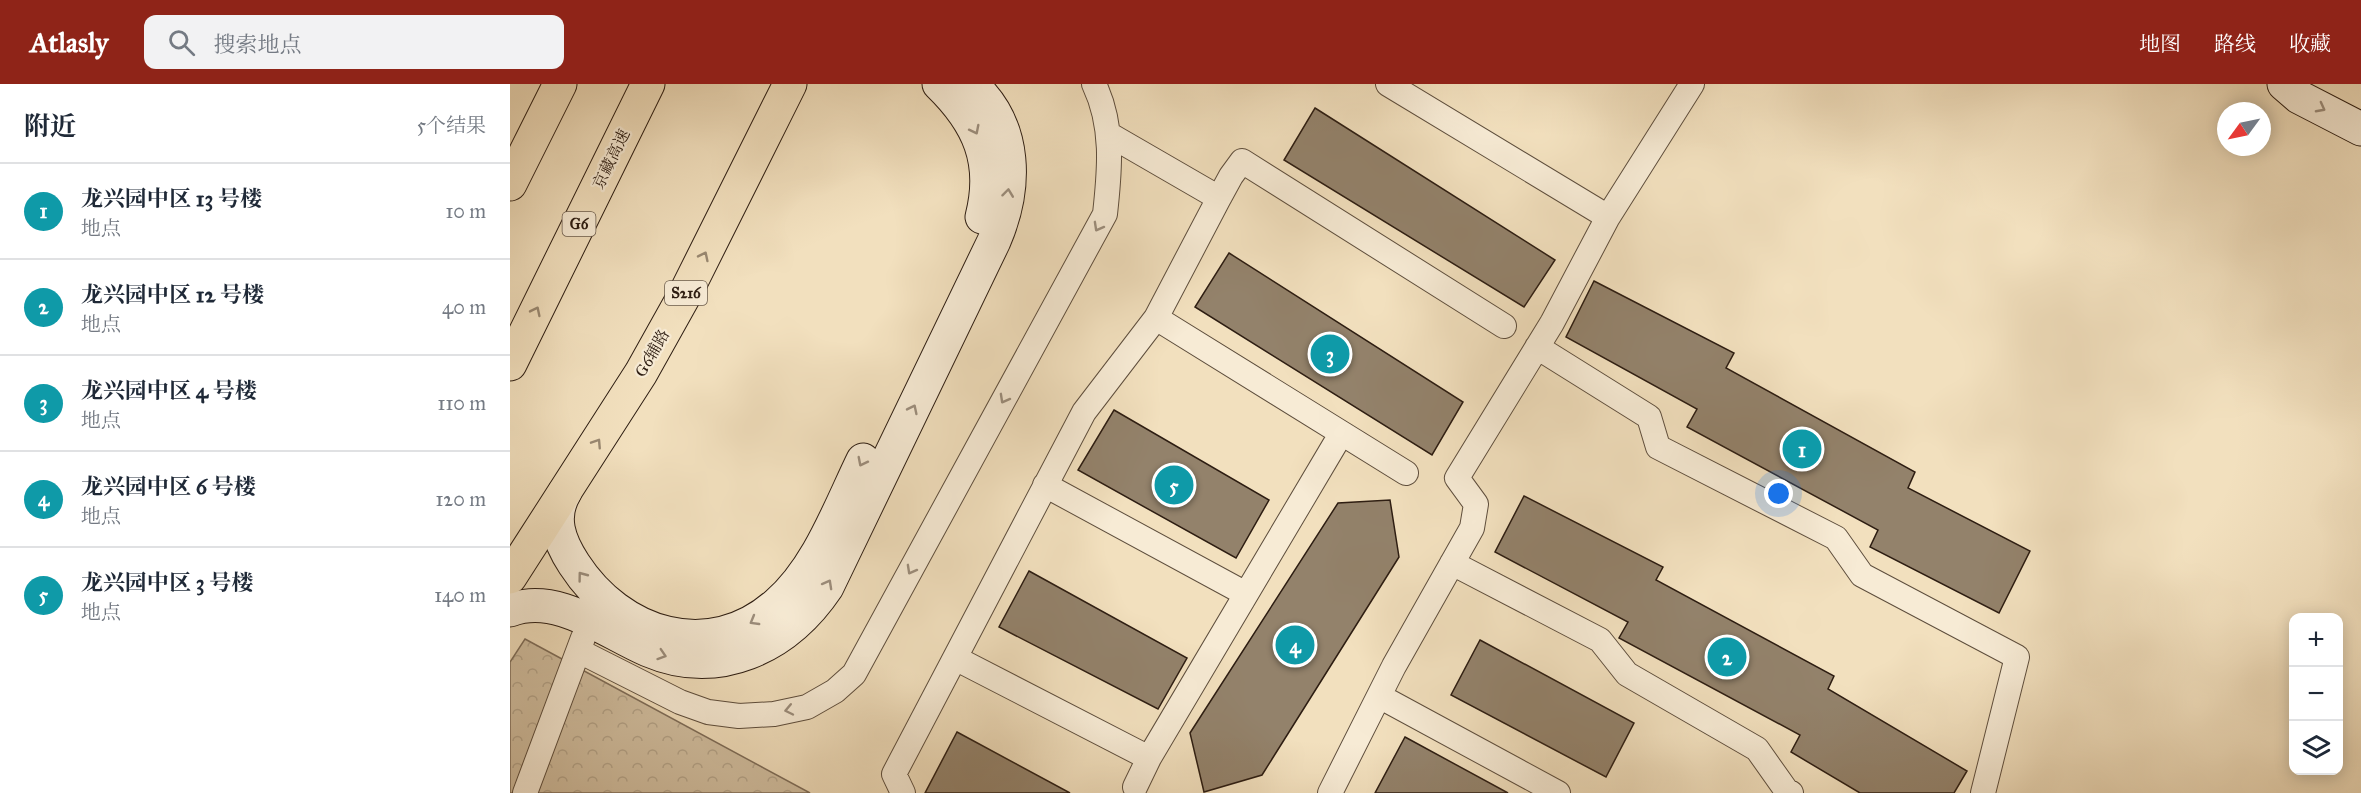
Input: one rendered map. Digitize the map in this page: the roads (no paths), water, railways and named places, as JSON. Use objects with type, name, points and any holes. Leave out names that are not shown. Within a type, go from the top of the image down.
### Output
[{"type":"main road","points":[[510,184],[560,84]]},
{"type":"main road","name":"京藏高速","points":[[607,167],[648,84]]},
{"type":"main road","name":"京藏高速","points":[[510,364],[648,84]]},
{"type":"main road","name":"G6辅路","points":[[510,577],[641,373],[684,296],[790,84]]},
{"type":"main road","points":[[565,492],[558,505],[556,521],[570,558],[602,599],[639,624],[675,634],[713,636],[750,624],[790,593],[812,562],[968,251],[982,216],[988,178],[986,159],[969,117],[939,84]]},
{"type":"main road","points":[[510,610],[527,606],[551,607],[668,657],[708,661],[729,659],[767,645],[795,626],[817,602],[827,587],[989,252],[1007,208],[1010,171],[1008,150],[1001,127],[971,84]]},
{"type":"main road","points":[[2284,84],[2299,97],[2361,129]]},
{"type":"street","points":[[1388,84],[1608,217]]},
{"type":"street","points":[[1330,793],[1379,696],[1472,528],[1476,504],[1457,478],[1537,347],[1608,217],[1692,84]]},
{"type":"street","points":[[579,651],[680,702],[708,712],[739,716],[774,714],[807,706],[836,691],[854,674],[1105,214],[1110,171],[1110,135],[1098,87]]},
{"type":"street","points":[[1110,135],[1219,198]]},
{"type":"street","points":[[903,793],[894,774],[1084,412],[1156,318],[1231,176],[1242,161],[1504,326]]},
{"type":"street","points":[[1156,318],[1406,473]]},
{"type":"street","points":[[1537,347],[1649,417],[1658,447],[1836,538],[1862,575],[2017,657],[1983,793]]},
{"type":"street","points":[[1135,787],[1149,758],[1341,434]]},
{"type":"street","points":[[1046,485],[1246,594]]},
{"type":"street","points":[[1452,563],[1600,640],[1627,674],[1757,749],[1786,790],[1791,793]]},
{"type":"street","points":[[525,793],[579,651],[588,621]]},
{"type":"street","points":[[955,658],[1149,758]]},
{"type":"street","points":[[1379,696],[1558,793]]},
{"type":"place","name":"龙兴园中区 4 号楼","points":[[1330,354]]},
{"type":"place","name":"龙兴园中区 13 号楼","points":[[1802,449]]},
{"type":"place","name":"龙兴园中区 3 号楼","points":[[1174,485]]},
{"type":"place","name":"龙兴园中区 6 号楼","points":[[1295,645]]},
{"type":"place","name":"龙兴园中区 12 号楼","points":[[1727,657]]}]
